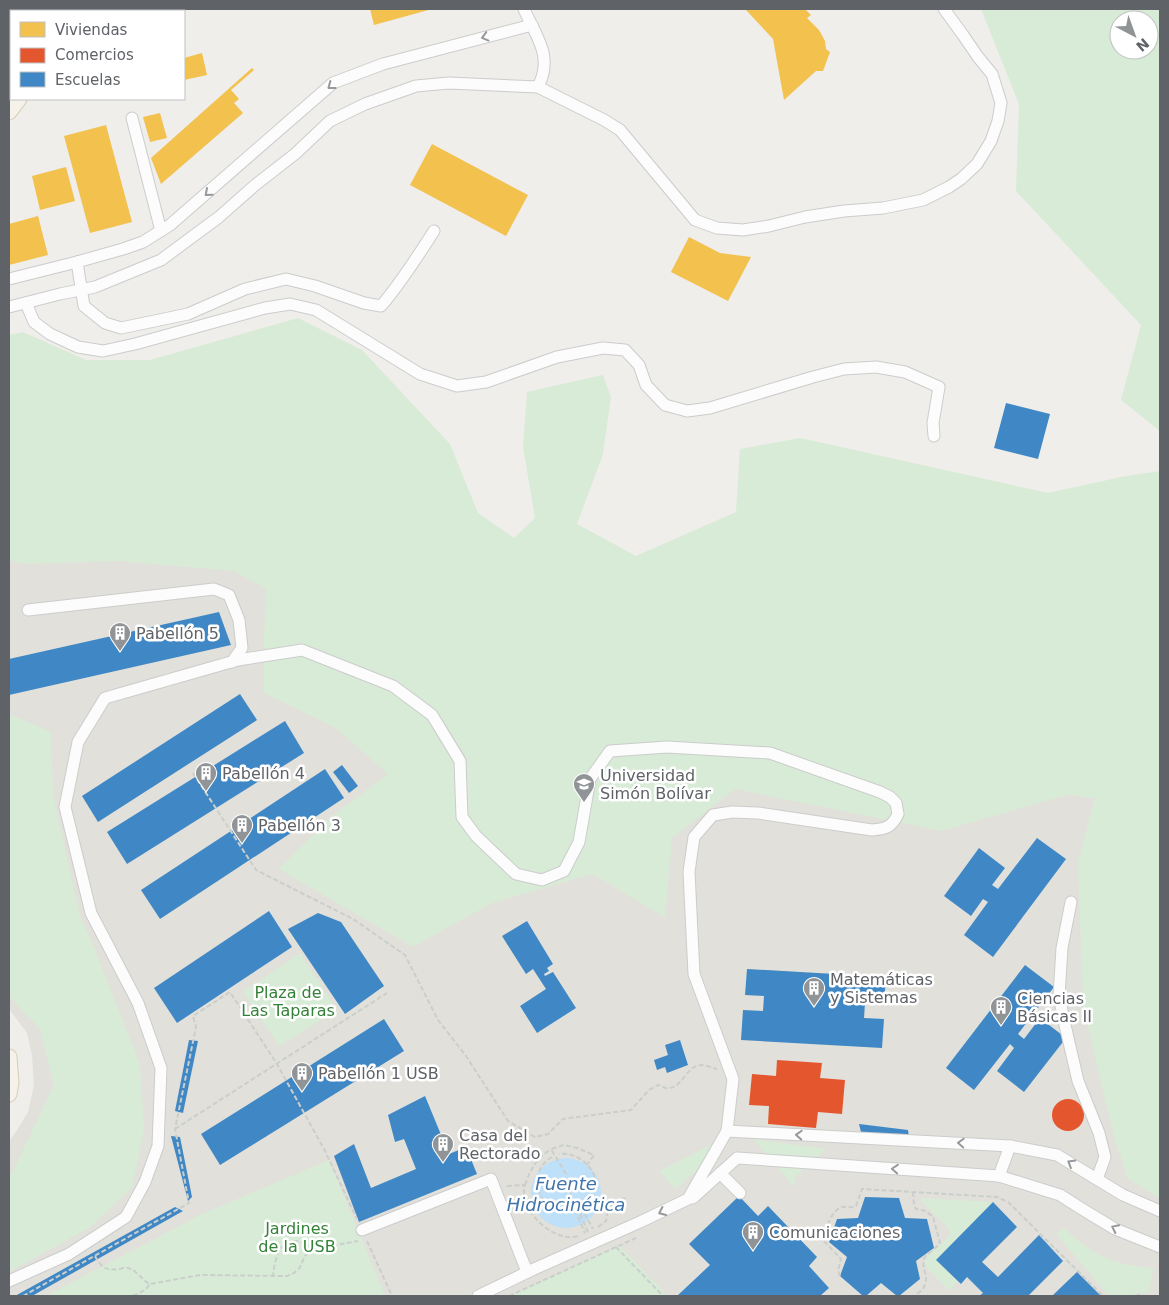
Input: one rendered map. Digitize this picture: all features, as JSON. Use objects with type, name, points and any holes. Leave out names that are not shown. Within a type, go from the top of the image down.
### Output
[{"type":"main road","points":[[9,112],[18,100]]},
{"type":"main road","points":[[9,1057],[11,1083],[9,1094]]},
{"type":"lane","points":[[524,9],[542,43],[545,68],[538,87]]},
{"type":"lane","points":[[9,307],[95,287],[161,260],[219,217],[254,186],[295,154],[330,121],[365,104],[416,86],[449,83],[538,87],[620,130],[695,220],[717,228],[743,230],[805,217],[883,208],[923,200],[961,179],[977,164],[991,141],[998,121],[1001,103],[992,74],[944,9]]},
{"type":"lane","points":[[9,279],[122,250],[144,242],[206,194],[333,83],[383,64],[532,25]]},
{"type":"lane","points":[[132,118],[161,230]]},
{"type":"lane","points":[[77,262],[84,306],[105,323],[120,328],[188,314],[245,289],[286,279],[315,286],[364,303],[381,306],[390,296],[434,231]]},
{"type":"lane","points":[[26,303],[34,322],[50,334],[78,347],[103,350],[135,344],[265,308],[290,304],[316,310],[420,374],[457,386],[486,382],[557,357],[602,348],[625,350],[639,365],[646,385],[665,405],[687,412],[710,408],[844,369],[876,367],[906,372],[939,387],[933,422],[934,436]]},
{"type":"lane","points":[[28,610],[214,589],[229,595],[239,620],[242,648],[232,662]]},
{"type":"lane","points":[[9,1281],[68,1254],[126,1217],[145,1182],[158,1146],[161,1068],[138,1003],[91,913],[65,807],[78,742],[105,698],[232,662],[302,650],[393,686],[432,716],[460,761],[462,817],[476,836],[516,874],[542,880],[564,871],[579,842],[590,779],[610,751],[667,748],[770,753],[863,785],[890,796],[896,803],[898,814],[894,823],[884,829],[872,830],[758,813],[732,812],[713,815],[694,836],[689,872],[694,974],[733,1079],[728,1131],[688,1199]]},
{"type":"lane","points":[[1071,902],[1062,948],[1059,996],[1078,1081],[1099,1133],[1105,1157],[1096,1179]]},
{"type":"lane","points":[[728,1131],[1010,1146],[1057,1155],[1123,1195],[1160,1211]]},
{"type":"lane","points":[[999,1176],[1010,1146]]},
{"type":"lane","points":[[478,1296],[694,1197],[737,1158],[999,1176],[1060,1194],[1115,1229],[1160,1247]]},
{"type":"lane","points":[[720,1173],[740,1193]]},
{"type":"lane","points":[[364,1235],[491,1179],[527,1272]]},
{"type":"path","points":[[193,773],[256,870],[353,919],[404,955],[438,1020],[466,1056],[508,1121],[535,1137],[548,1134],[563,1119],[631,1110],[649,1090],[658,1085],[668,1088],[675,1086],[691,1069],[702,1065],[731,1073]]},
{"type":"path","points":[[230,992],[278,1064],[324,1149],[392,1296]]},
{"type":"path","points":[[176,1129],[387,993]]},
{"type":"path","points":[[580,1214],[588,1232],[574,1237],[563,1237],[545,1228],[534,1216],[527,1205],[523,1189],[535,1162],[551,1149],[564,1145],[594,1155],[587,1166]]},
{"type":"path","points":[[551,1149],[566,1174]]},
{"type":"path","points":[[552,1157],[540,1166],[537,1189],[548,1207],[558,1212],[566,1213],[575,1210],[591,1197],[595,1186],[593,1172],[582,1160],[572,1154],[559,1154]]},
{"type":"path","points":[[495,1189],[505,1186],[525,1185]]},
{"type":"path","points":[[840,1276],[838,1271],[841,1259],[823,1240],[825,1231],[833,1213],[839,1208],[856,1206],[862,1189],[997,1197],[1008,1202],[1103,1296]]},
{"type":"path","points":[[569,1191],[575,1203]]},
{"type":"path","points":[[912,1192],[916,1209],[926,1211],[934,1217],[940,1243],[924,1259],[926,1281],[918,1294]]},
{"type":"path","points":[[598,1227],[606,1221],[608,1211],[614,1203],[626,1197]]},
{"type":"path","points":[[581,1207],[597,1235]]},
{"type":"path","points":[[575,1210],[585,1233]]},
{"type":"path","points":[[95,1256],[98,1264],[105,1269],[126,1267],[150,1284],[200,1275],[287,1276],[299,1269],[305,1256],[314,1250],[364,1235]]},
{"type":"path","points":[[509,1296],[637,1237]]},
{"type":"path","points":[[273,1277],[276,1256],[283,1245],[299,1241],[314,1250]]},
{"type":"path","points":[[616,1247],[663,1296]]},
{"type":"path","points":[[133,1296],[150,1284]]},
{"type":"path","points":[[1136,1296],[1143,1296]]},
{"type":"shaded area","name":"Universidad Simón Bolívar","points":[[9,422],[443,587],[1160,545],[1160,1296],[9,1296],[9,1141],[28,1112],[34,1085],[32,1055],[27,1033],[9,1009]]},
{"type":"green space","points":[[981,9],[1160,9],[1160,431],[1121,400],[1141,325],[1016,191],[1019,104]]},
{"type":"green space","points":[[298,318],[362,350],[450,444],[478,513],[514,538],[535,518],[523,447],[527,392],[603,375],[611,397],[603,454],[577,524],[636,556],[736,512],[740,449],[800,438],[1048,493],[1126,476],[1160,471],[1160,1198],[1128,1179],[1113,1133],[1083,1005],[1078,862],[1095,798],[1067,795],[941,831],[735,789],[672,838],[665,917],[592,874],[492,903],[413,947],[279,869],[332,816],[388,774],[336,728],[264,693],[266,589],[234,571],[118,561],[24,564],[9,560],[9,335],[23,332],[86,360],[150,360]]},
{"type":"green space","points":[[9,714],[51,732],[53,795],[80,916],[140,1065],[144,1130],[132,1188],[89,1228],[9,1272],[9,1176],[54,1085],[40,1029],[9,996]]},
{"type":"green space","name":"Plaza de Las Taparas","points":[[300,953],[337,1010],[279,1046],[243,992]]},
{"type":"green space","points":[[721,1137],[728,1145],[675,1189],[659,1171],[710,1145]]},
{"type":"green space","points":[[753,1139],[826,1149],[794,1178],[795,1188]]},
{"type":"green space","name":"Jardines de la USB","points":[[329,1160],[385,1296],[46,1296],[202,1214]]},
{"type":"green space","points":[[921,1198],[993,1202],[958,1281],[949,1290],[927,1268],[925,1261],[948,1237],[950,1231],[921,1201]]},
{"type":"green space","points":[[1064,1228],[1084,1245],[1106,1258],[1130,1265],[1154,1268],[1148,1294],[1109,1296],[1056,1234]]},
{"type":"green space","points":[[620,1246],[668,1296],[509,1296],[616,1247]]},
{"type":"water","name":"Fuente Hidrocinética","points":[[559,1158],[573,1158],[586,1164],[595,1173],[601,1186],[599,1206],[591,1218],[573,1228],[559,1228],[546,1222],[537,1213],[531,1200],[531,1186],[537,1173],[546,1164]]},
{"type":"building: Viviendas","points":[[370,9],[432,9],[374,25]]},
{"type":"building: Viviendas","points":[[745,9],[805,9],[811,15],[807,18],[819,30],[825,41],[826,49],[830,52],[823,71],[816,71],[784,100],[773,39]]},
{"type":"building: Viviendas","points":[[202,53],[207,75],[185,80],[185,58]]},
{"type":"building: Viviendas","points":[[252,68],[254,70],[231,90],[239,99],[234,103],[243,113],[161,184],[151,158]]},
{"type":"building: Viviendas","points":[[160,113],[167,138],[150,142],[143,117]]},
{"type":"building: Viviendas","points":[[106,125],[132,222],[90,233],[64,136]]},
{"type":"building: Viviendas","points":[[432,144],[528,195],[506,236],[410,185]]},
{"type":"building: Viviendas","points":[[66,167],[75,201],[40,210],[32,176]]},
{"type":"building: Viviendas","points":[[38,216],[48,255],[9,265],[9,224]]},
{"type":"building: Viviendas","points":[[689,237],[720,253],[751,257],[728,301],[671,272]]},
{"type":"building: Comercios","points":[[777,1060],[822,1063],[820,1078],[845,1080],[842,1114],[818,1112],[816,1128],[768,1124],[769,1106],[749,1105],[752,1074],[776,1076]]},
{"type":"building: Comercios","points":[[1068,1099],[1080,1103],[1084,1115],[1080,1127],[1068,1131],[1056,1127],[1052,1115],[1056,1103]]},
{"type":"building: Escuelas","points":[[1006,403],[1050,414],[1038,459],[994,448]]},
{"type":"building: Escuelas","name":"Pabellón 5","points":[[219,612],[231,645],[9,695],[9,659]]},
{"type":"building: Escuelas","points":[[240,694],[257,720],[98,822],[82,796]]},
{"type":"building: Escuelas","name":"Pabellón 4","points":[[285,721],[304,753],[127,864],[107,832]]},
{"type":"building: Escuelas","points":[[342,765],[358,786],[349,793],[333,772]]},
{"type":"building: Escuelas","name":"Pabellón 3","points":[[325,769],[344,798],[160,919],[141,890]]},
{"type":"building: Escuelas","points":[[1037,838],[1066,859],[993,957],[964,935],[988,902],[983,899],[971,916],[944,896],[979,848],[1005,868],[992,885],[998,889]]},
{"type":"building: Escuelas","points":[[269,911],[292,947],[177,1023],[154,988]]},
{"type":"building: Escuelas","points":[[318,913],[341,922],[384,986],[345,1014],[288,929]]},
{"type":"building: Escuelas","points":[[527,921],[553,964],[547,968],[549,971],[544,974],[545,976],[553,972],[576,1008],[537,1033],[520,1006],[546,989],[533,969],[526,974],[502,936]]},
{"type":"building: Escuelas","name":"Ciencias Básicas II","points":[[1025,965],[1054,987],[1018,1034],[1024,1039],[1040,1018],[1066,1038],[1024,1092],[997,1071],[1014,1048],[1010,1044],[974,1090],[946,1068]]},
{"type":"building: Escuelas","name":"Matemáticas y Sistemas","points":[[747,969],[886,977],[884,1004],[865,1003],[864,1018],[884,1019],[882,1048],[741,1040],[743,1010],[763,1011],[764,996],[745,995]]},
{"type":"building: Escuelas","name":"Pabellón 1 USB","points":[[384,1019],[404,1051],[220,1165],[201,1134]]},
{"type":"building: Escuelas","points":[[189,1040],[198,1041],[183,1113],[175,1111]]},
{"type":"building: Escuelas","points":[[680,1040],[688,1065],[667,1073],[665,1067],[657,1070],[654,1060],[668,1055],[665,1045]]},
{"type":"building: Escuelas","name":"Casa del Rectorado","points":[[425,1096],[449,1154],[466,1147],[477,1174],[359,1222],[334,1156],[354,1144],[371,1188],[416,1169],[404,1139],[395,1142],[388,1115]]},
{"type":"building: Escuelas","points":[[859,1124],[908,1130],[909,1137],[862,1136]]},
{"type":"building: Escuelas","points":[[171,1136],[180,1137],[192,1197],[188,1201]]},
{"type":"building: Escuelas","name":"Comunicaciones","points":[[739,1196],[758,1216],[768,1206],[817,1257],[809,1266],[829,1288],[820,1296],[677,1296],[710,1265],[689,1244]]},
{"type":"building: Escuelas","points":[[865,1197],[899,1198],[905,1218],[927,1219],[934,1248],[916,1261],[920,1279],[899,1296],[881,1283],[866,1296],[863,1296],[840,1276],[847,1257],[829,1242],[837,1219],[858,1218]]},
{"type":"building: Escuelas","points":[[993,1202],[1017,1227],[982,1262],[998,1277],[1039,1235],[1063,1261],[1028,1296],[979,1296],[983,1293],[967,1277],[961,1284],[936,1260]]},
{"type":"building: Escuelas","points":[[175,1207],[183,1211],[32,1296],[15,1296]]},
{"type":"building: Escuelas","points":[[1077,1272],[1101,1296],[1052,1296]]},
{"type":"place","name":"Pabellón 5","points":[[120,652]]},
{"type":"place","name":"Pabellón 4","points":[[206,792]]},
{"type":"place","name":"Universidad Simón Bolívar","points":[[584,803]]},
{"type":"place","name":"Pabellón 3","points":[[242,844]]},
{"type":"place","name":"Matemáticas y Sistemas","points":[[814,1007]]},
{"type":"place","name":"Ciencias Básicas II","points":[[1001,1026]]},
{"type":"place","name":"Pabellón 1 USB","points":[[302,1092]]},
{"type":"place","name":"Casa del Rectorado","points":[[443,1163]]},
{"type":"place","name":"Comunicaciones","points":[[753,1251]]}]
